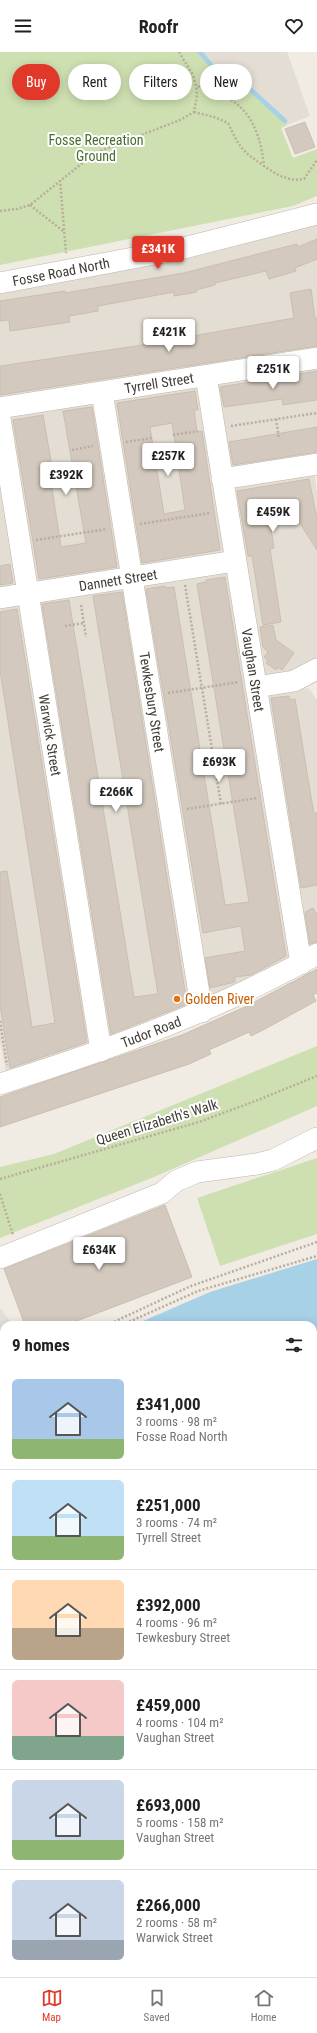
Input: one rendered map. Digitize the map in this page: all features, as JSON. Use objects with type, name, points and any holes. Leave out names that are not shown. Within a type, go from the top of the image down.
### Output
[{"type":"street","name":"Fosse Road North","points":[[0,283],[68,271],[213,241],[314,213]]},
{"type":"street","name":"Tyrrell Street","points":[[0,408],[317,358]]},
{"type":"street","name":"Vaughan Street","points":[[206,376],[235,561],[250,684],[309,959]]},
{"type":"street","name":"Tewkesbury Street","points":[[102,392],[202,1012]]},
{"type":"street","name":"Warwick Street","points":[[0,418],[101,1051]]},
{"type":"street","points":[[222,479],[317,464]]},
{"type":"street","name":"Dannett Street","points":[[0,598],[235,561]]},
{"type":"street","points":[[250,684],[294,681],[315,676]]},
{"type":"street","name":"Tudor Road","points":[[4,1076],[101,1051],[202,1012],[309,959]]},
{"type":"street","points":[[9,1254],[162,1193],[176,1180],[198,1172],[267,1161],[317,1138]]},
{"type":"path","points":[[179,52],[193,75],[196,86],[197,95],[194,112]]},
{"type":"path","points":[[196,86],[225,95],[247,112],[255,126],[261,146],[264,166]]},
{"type":"path","points":[[0,211],[17,209],[30,205],[96,153],[180,120],[194,112],[214,117],[228,123],[246,154],[278,175],[296,180],[304,178],[317,160]]},
{"type":"path","points":[[60,180],[63,231],[68,271]]},
{"type":"path","points":[[30,205],[63,231]]},
{"type":"path","points":[[227,427],[317,413]]},
{"type":"path","points":[[276,420],[279,439]]},
{"type":"path","points":[[173,435],[203,430]]},
{"type":"path","points":[[120,443],[152,438]]},
{"type":"path","points":[[72,450],[97,446]]},
{"type":"path","points":[[136,524],[214,512]]},
{"type":"path","points":[[33,541],[111,528]]},
{"type":"path","points":[[184,579],[221,804]]},
{"type":"path","points":[[81,605],[86,637]]},
{"type":"path","points":[[65,626],[84,623]]},
{"type":"path","points":[[163,694],[202,688],[250,684]]},
{"type":"path","points":[[182,810],[264,797]]},
{"type":"path","points":[[0,1021],[4,1076]]},
{"type":"path","name":"Queen Elizabeth's Walk","points":[[0,1179],[199,1122],[317,1076]]},
{"type":"path","points":[[0,1194],[9,1254]]},
{"type":"path","points":[[116,1321],[190,1286],[317,1242]]},
{"type":"path","points":[[131,1321],[198,1291],[317,1256]]},
{"type":"shaded area","points":[[201,52],[287,52],[310,116],[287,125],[285,121],[252,91],[252,64],[210,64]]},
{"type":"shaded area","points":[[317,224],[317,350],[0,401],[0,289],[183,260]]},
{"type":"shaded area","points":[[317,365],[317,458],[231,470],[217,383]]},
{"type":"shaded area","points":[[197,387],[225,553],[141,569],[113,400]]},
{"type":"shaded area","points":[[95,403],[121,569],[39,585],[34,581],[8,420],[11,415]]},
{"type":"shaded area","points":[[0,469],[17,586],[0,590]]},
{"type":"shaded area","points":[[312,475],[315,477],[317,494],[317,660],[298,673],[264,678],[234,487]]},
{"type":"shaded area","points":[[224,570],[229,573],[290,960],[209,999],[143,584]]},
{"type":"shaded area","points":[[125,589],[193,1005],[109,1039],[39,601]]},
{"type":"shaded area","points":[[16,604],[22,606],[92,1043],[6,1072],[0,1042],[0,606]]},
{"type":"shaded area","points":[[307,688],[317,700],[317,945],[309,950],[266,696],[268,694]]},
{"type":"shaded area","points":[[0,1308],[10,1321],[0,1321]]},
{"type":"green space","name":"Fosse Recreation Ground","points":[[0,52],[200,52],[210,64],[200,64],[200,100],[252,100],[252,91],[285,121],[287,125],[281,128],[293,158],[317,149],[317,196],[293,206],[0,265]]},
{"type":"green space","points":[[317,1046],[317,1106],[154,1177],[0,1238],[0,1167],[54,1154]]},
{"type":"green space","points":[[317,1158],[317,1234],[220,1266],[197,1198]]},
{"type":"water","points":[[317,1259],[317,1321],[143,1321],[210,1292]]},
{"type":"building","points":[[305,122],[315,147],[295,154],[285,129]]},
{"type":"building","points":[[317,239],[317,259],[295,268],[296,271],[269,279],[266,271],[215,283],[215,285],[196,290],[197,292],[174,296],[174,292],[98,306],[98,311],[69,316],[70,322],[10,331],[9,320],[0,321],[0,301],[65,291],[65,293],[184,273],[297,244],[298,247]]},
{"type":"building","points":[[311,289],[315,318],[317,318],[317,346],[0,395],[0,366],[136,346],[294,318],[290,293]]},
{"type":"building","points":[[317,371],[317,400],[283,405],[282,399],[224,407],[220,387]]},
{"type":"building","points":[[195,391],[198,410],[194,410],[197,432],[202,431],[220,550],[142,563],[117,403]],"holes":[[[172,423],[185,510],[164,514],[150,427]]]},
{"type":"building","points":[[92,407],[117,567],[39,579],[13,420],[43,415],[51,461],[48,462],[61,547],[86,543],[63,411]]},
{"type":"building","points":[[317,427],[317,452],[233,465],[229,442]]},
{"type":"building","points":[[309,479],[317,519],[317,550],[290,508],[268,511],[274,548],[270,549],[281,622],[263,625],[252,556],[248,556],[237,491]]},
{"type":"building","points":[[10,564],[13,583],[0,585],[0,566]]},
{"type":"building","points":[[225,577],[286,956],[251,975],[235,977],[235,982],[210,988],[205,958],[245,951],[241,926],[203,933],[146,589],[165,586],[165,588],[174,587],[225,905],[249,902],[197,584],[206,582],[206,580]]},
{"type":"building","points":[[122,592],[187,1004],[111,1034],[42,604],[69,600],[134,997],[158,994],[93,596]]},
{"type":"building","points":[[17,609],[87,1042],[10,1068],[0,1005],[0,872],[7,871],[32,1027],[55,1023],[0,670],[0,612]]},
{"type":"building","points":[[273,625],[276,640],[294,653],[282,670],[278,667],[276,670],[266,663],[268,660],[264,657],[268,652],[263,647],[260,627]]},
{"type":"building","points":[[289,696],[290,700],[295,699],[314,813],[317,813],[317,885],[301,888],[271,698]]},
{"type":"building","points":[[313,908],[317,915],[317,942],[310,944],[305,912]]},
{"type":"building","points":[[317,969],[317,993],[313,995],[316,1001],[251,1036],[249,1032],[209,1050],[211,1054],[189,1064],[0,1127],[0,1097],[182,1035],[247,1006]]},
{"type":"building","points":[[165,1205],[192,1277],[76,1321],[24,1321],[4,1269]]},
{"type":"waterway","points":[[200,52],[211,65],[250,89],[285,121]]},
{"type":"place","name":"Golden River","points":[[177,999]]}]
